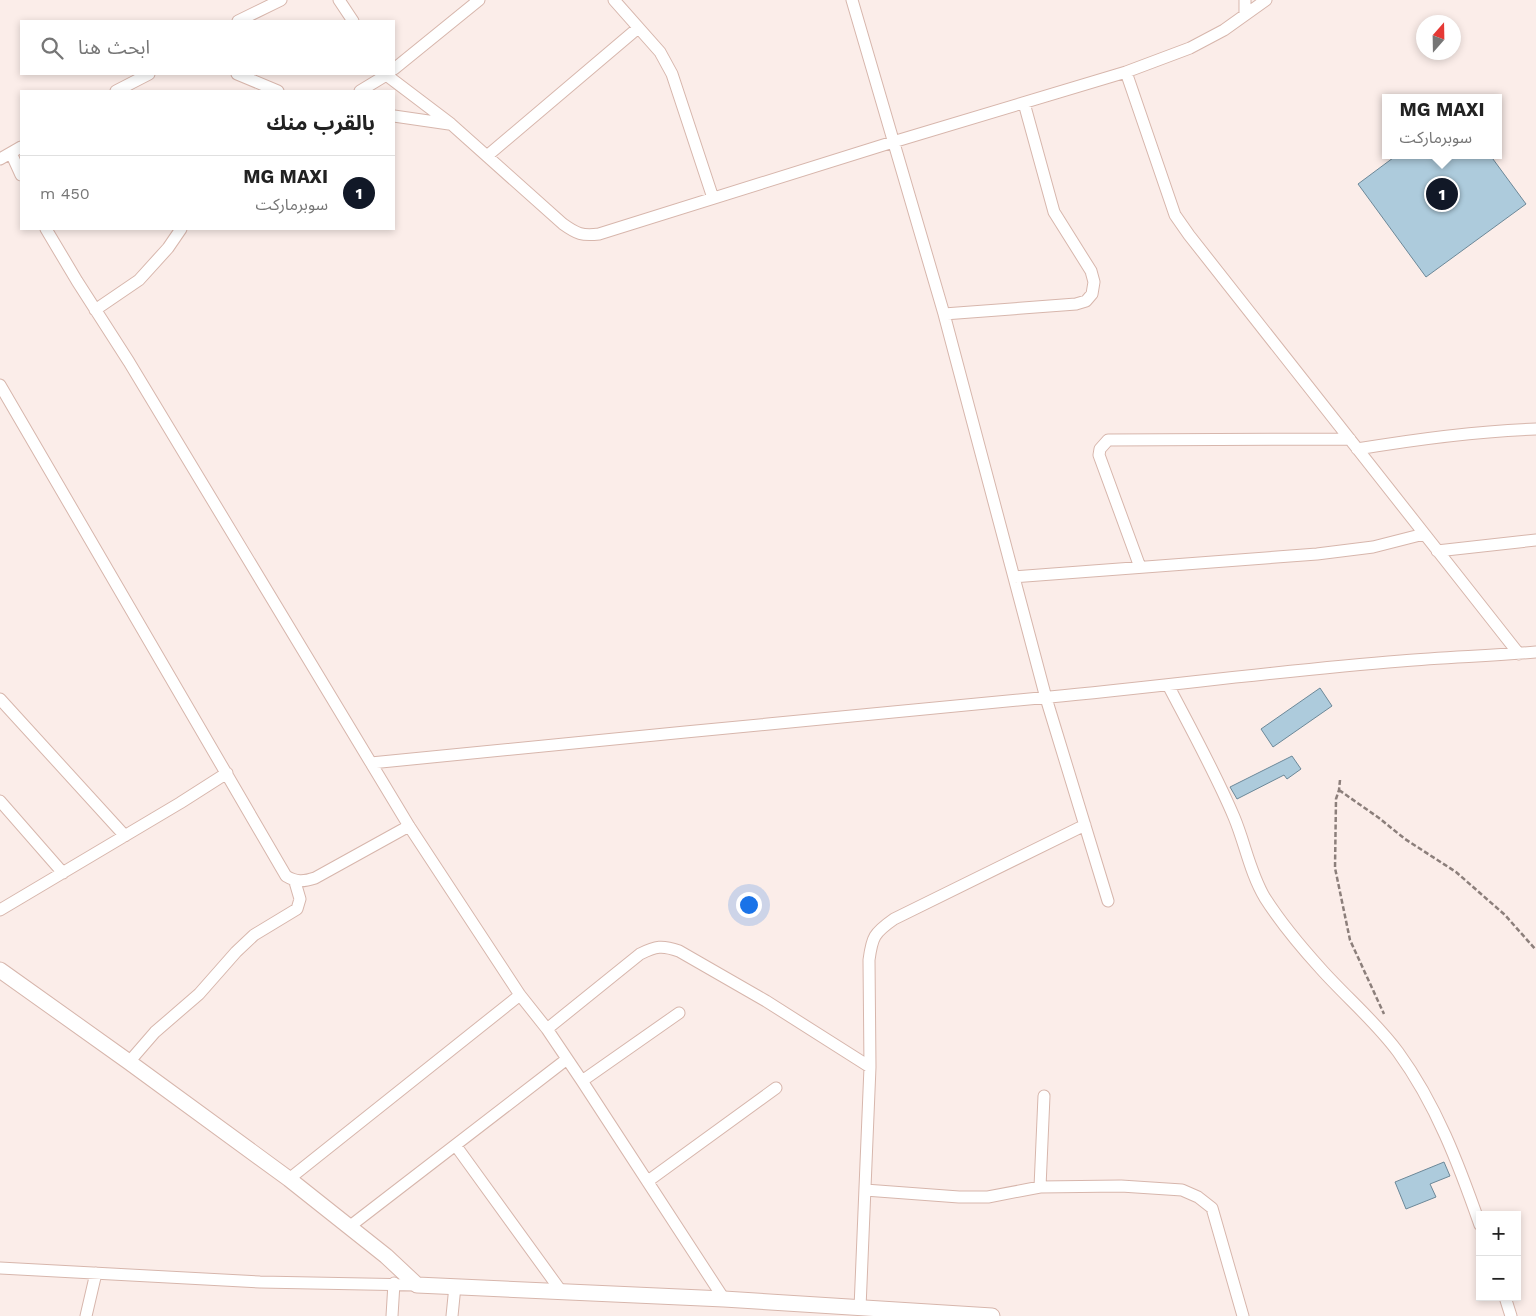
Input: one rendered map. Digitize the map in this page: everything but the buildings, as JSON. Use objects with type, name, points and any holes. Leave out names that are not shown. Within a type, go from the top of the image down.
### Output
[{"type":"street","points":[[240,20],[281,0]]},
{"type":"street","points":[[339,0],[351,20]]},
{"type":"street","points":[[395,67],[480,0]]},
{"type":"street","points":[[614,0],[660,52],[672,74],[713,198]]},
{"type":"street","points":[[852,0],[944,314],[1046,698],[1108,902]]},
{"type":"street","points":[[1244,0],[1245,15]]},
{"type":"street","points":[[390,75],[451,124],[563,224],[574,232],[586,236],[599,234],[893,142],[1126,72],[1190,48],[1224,30],[1266,0]]},
{"type":"street","points":[[487,156],[638,28]]},
{"type":"street","points":[[1126,72],[1175,215],[1188,235],[1519,654]]},
{"type":"street","points":[[121,90],[135,87],[148,75]]},
{"type":"street","points":[[239,75],[276,90]]},
{"type":"street","points":[[362,90],[385,75]]},
{"type":"street","points":[[944,314],[1076,304],[1086,301],[1092,294],[1094,282],[1091,271],[1054,212],[1024,102]]},
{"type":"street","points":[[395,116],[451,124]]},
{"type":"street","points":[[0,159],[20,147]]},
{"type":"street","points":[[11,153],[20,173]]},
{"type":"street","points":[[47,230],[129,362],[409,826],[520,994],[568,1059],[724,1299]]},
{"type":"street","points":[[95,310],[139,280],[152,268],[180,230]]},
{"type":"street","points":[[0,385],[286,876],[295,882],[314,878],[409,826]]},
{"type":"street","points":[[1358,449],[1424,438],[1492,431],[1536,429]]},
{"type":"street","points":[[1140,568],[1099,455],[1100,449],[1108,440],[1350,439]]},
{"type":"street","points":[[1014,577],[1317,554],[1373,547],[1424,534]]},
{"type":"street","points":[[1437,551],[1536,540]]},
{"type":"street","points":[[371,763],[799,720],[1046,698],[1243,675],[1404,660],[1536,652]]},
{"type":"street","points":[[1168,685],[1215,775],[1235,819],[1264,896],[1321,970],[1349,997],[1408,1066],[1429,1103],[1457,1160],[1476,1215]]},
{"type":"street","points":[[1,702],[125,836]]},
{"type":"street","points":[[0,910],[227,773]]},
{"type":"street","points":[[0,801],[63,873]]},
{"type":"street","points":[[860,1308],[870,1066],[869,960],[871,944],[878,930],[894,919],[1085,825]]},
{"type":"street","points":[[129,1062],[155,1032],[199,994],[236,952],[254,935],[297,909],[300,899],[295,882]]},
{"type":"street","points":[[547,1029],[640,954],[652,948],[666,946],[679,951],[766,1001],[870,1066]]},
{"type":"street","points":[[0,970],[289,1179],[386,1256],[417,1285]]},
{"type":"street","points":[[289,1179],[520,994]]},
{"type":"street","points":[[582,1081],[679,1013]]},
{"type":"street","points":[[350,1227],[568,1059]]},
{"type":"street","points":[[648,1180],[776,1088]]},
{"type":"street","points":[[1040,1187],[1044,1096]]},
{"type":"street","points":[[456,1146],[561,1291]]},
{"type":"street","points":[[865,1190],[959,1197],[988,1197],[1040,1187],[1121,1186],[1182,1190],[1198,1197],[1212,1208],[1243,1316]]},
{"type":"street","points":[[0,1268],[260,1282],[394,1283],[561,1291],[724,1299],[983,1316]]},
{"type":"street","points":[[86,1316],[96,1273]]},
{"type":"street","points":[[392,1316],[394,1283]]},
{"type":"street","points":[[452,1316],[455,1286]]},
{"type":"street","points":[[1506,1301],[1511,1316]]},
{"type":"path","points":[[1340,780],[1336,799],[1335,868],[1350,940],[1384,1015]]},
{"type":"path","points":[[1339,790],[1405,839],[1456,872],[1505,915],[1536,950]]},
{"type":"place","name":"MG MAXI","points":[[1442,194]]}]
